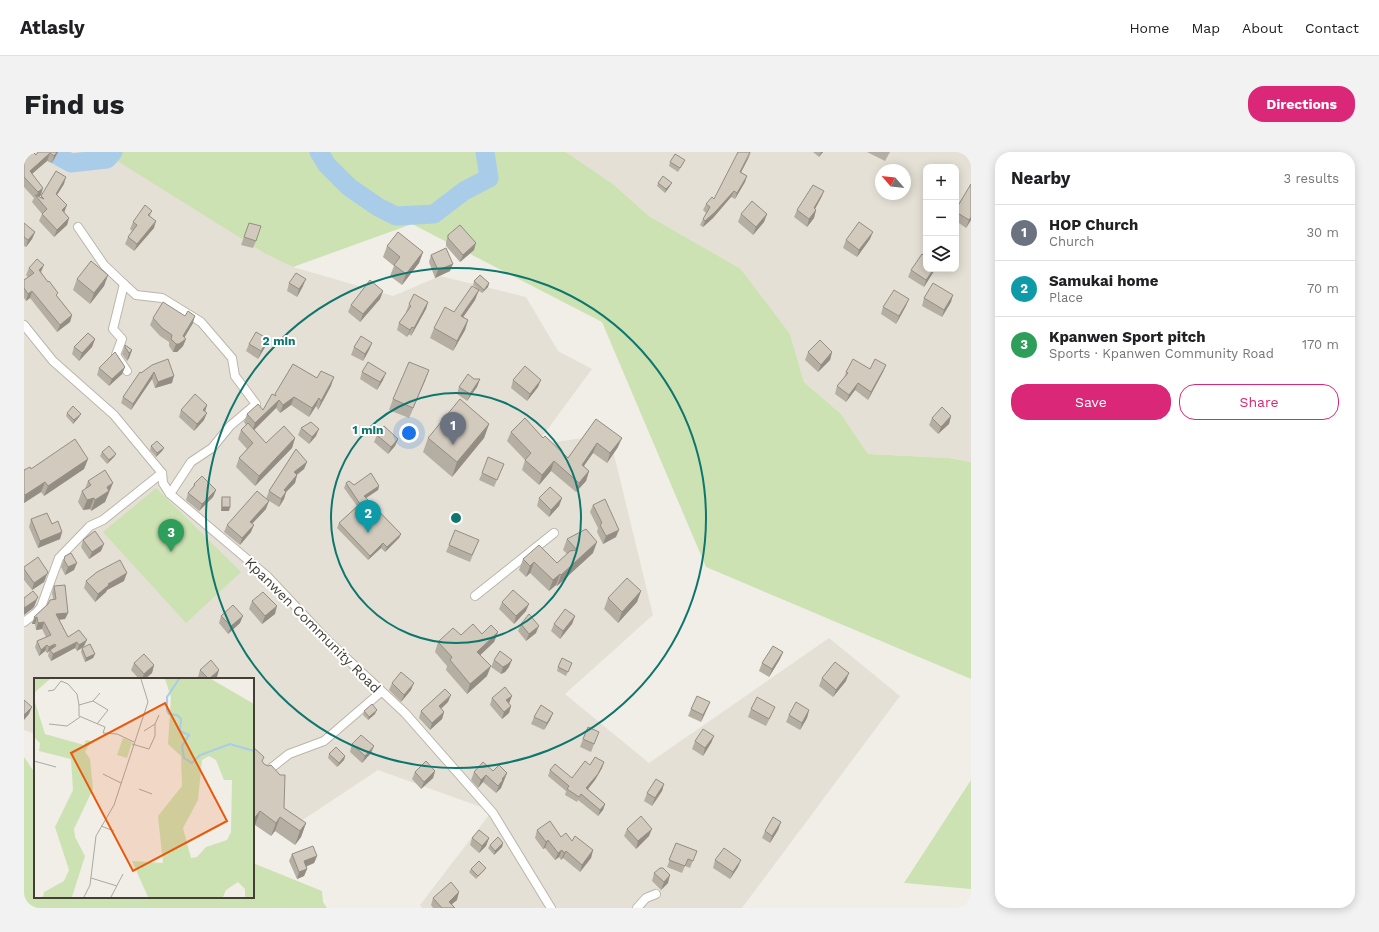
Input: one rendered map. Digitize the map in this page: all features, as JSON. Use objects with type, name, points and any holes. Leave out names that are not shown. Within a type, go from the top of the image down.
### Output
[{"type":"street","points":[[78,227],[104,265],[136,295],[162,298],[201,322],[232,358],[235,376],[256,404],[230,426],[212,448],[191,462],[170,494]]},
{"type":"street","points":[[124,284],[113,330],[122,339],[116,355],[127,371]]},
{"type":"street","name":"Kpanwen Community Road","points":[[24,325],[53,361],[114,415],[162,473],[163,483],[170,494],[267,576],[328,641],[405,713],[493,813],[551,908]]},
{"type":"street","points":[[24,622],[41,607],[59,558],[90,526],[103,520],[162,473]]},
{"type":"street","points":[[475,596],[554,534]]},
{"type":"street","points":[[263,774],[289,754],[324,741],[381,692]]},
{"type":"street","points":[[637,908],[646,898],[656,894]]},
{"type":"shaded area","points":[[24,152],[114,152],[293,267],[393,296],[440,276],[526,297],[558,351],[592,369],[536,445],[609,434],[653,615],[565,694],[649,763],[829,638],[900,696],[742,908],[422,908],[420,905],[492,811],[378,770],[283,833],[254,821],[254,678],[34,678],[34,734],[24,730]]},
{"type":"shaded area","points":[[566,152],[971,152],[971,462],[949,458],[868,454],[841,414],[804,382],[790,334],[741,269],[649,216],[613,184]]},
{"type":"green space","points":[[103,152],[566,152],[613,184],[649,216],[741,269],[790,334],[804,382],[841,414],[868,454],[949,458],[971,462],[971,679],[706,567],[602,322],[412,224],[293,267],[266,254]]},
{"type":"green space","points":[[156,488],[241,572],[186,623],[103,532]]},
{"type":"green space","points":[[24,757],[34,772],[34,898],[254,898],[254,863],[322,891],[323,902],[327,908],[24,908]]},
{"type":"green space","points":[[971,780],[971,889],[904,883]]},
{"type":"building","points":[[24,152],[33,152],[36,155],[38,152],[57,152],[54,156],[50,153],[30,171],[43,188],[38,192],[24,177]]},
{"type":"building","points":[[738,152],[750,152],[740,172],[747,176],[737,193],[734,191],[705,221],[703,219],[710,207],[706,204],[712,197],[714,199]]},
{"type":"building","points":[[675,154],[685,160],[680,168],[670,162]]},
{"type":"building","points":[[56,171],[66,177],[56,194],[67,205],[62,210],[69,218],[57,230],[42,214],[47,209],[35,195],[44,199],[41,196]]},
{"type":"building","points":[[663,176],[672,183],[666,189],[658,183]]},
{"type":"building","points":[[971,184],[971,217],[969,220],[959,214],[959,204]]},
{"type":"building","points":[[813,185],[824,191],[814,208],[816,210],[809,219],[797,210]]},
{"type":"building","points":[[752,201],[767,214],[756,227],[741,214]]},
{"type":"building","points":[[145,205],[152,211],[148,215],[156,221],[137,244],[128,237],[137,225],[133,222]]},
{"type":"building","points":[[859,222],[873,232],[859,250],[846,240]]},
{"type":"building","points":[[24,223],[35,232],[28,240],[24,237]]},
{"type":"building","points":[[249,223],[261,226],[256,241],[244,237]]},
{"type":"building","points":[[460,225],[476,243],[463,255],[448,238],[448,235]]},
{"type":"building","points":[[398,232],[423,252],[406,274],[394,265],[400,257],[387,246]]},
{"type":"building","points":[[446,248],[453,264],[438,270],[431,255]]},
{"type":"building","points":[[922,254],[923,272],[932,272],[926,280],[911,270]]},
{"type":"building","points":[[37,259],[44,265],[39,270],[58,293],[56,295],[72,315],[60,325],[32,291],[28,294],[24,288],[24,280],[34,273],[29,268]]},
{"type":"building","points":[[91,261],[108,275],[94,293],[77,279]]},
{"type":"building","points":[[296,273],[306,279],[299,289],[289,283]]},
{"type":"building","points":[[480,275],[489,283],[484,290],[474,281]]},
{"type":"building","points":[[370,280],[383,291],[363,314],[351,305]]},
{"type":"building","points":[[933,283],[953,295],[944,310],[924,298]]},
{"type":"building","points":[[472,286],[479,290],[461,316],[468,320],[457,341],[434,328],[445,307],[454,312]]},
{"type":"building","points":[[894,290],[909,299],[899,316],[883,307]]},
{"type":"building","points":[[414,294],[428,302],[414,328],[412,327],[410,330],[399,323],[411,306],[409,304]]},
{"type":"building","points":[[163,302],[185,316],[188,311],[195,316],[183,336],[186,339],[179,344],[176,344],[171,339],[172,335],[162,328],[153,318]]},
{"type":"building","points":[[256,332],[268,339],[261,351],[249,344]]},
{"type":"building","points":[[88,333],[95,339],[82,353],[74,347]]},
{"type":"building","points":[[361,336],[372,343],[365,354],[354,347]]},
{"type":"building","points":[[820,340],[832,352],[821,365],[808,352]]},
{"type":"building","points":[[125,345],[132,350],[129,353],[125,347]]},
{"type":"building","points":[[115,352],[125,367],[112,379],[99,368]]},
{"type":"building","points":[[168,359],[174,376],[158,382],[154,372],[133,404],[123,397],[140,372],[141,373],[152,365]]},
{"type":"building","points":[[853,359],[870,369],[875,359],[886,365],[871,392],[858,383],[849,395],[837,386],[848,373],[846,372]]},
{"type":"building","points":[[368,362],[386,373],[380,382],[362,372]]},
{"type":"building","points":[[409,362],[429,370],[413,408],[393,399]]},
{"type":"building","points":[[293,364],[317,378],[321,371],[334,377],[321,401],[319,398],[312,408],[294,397],[283,405],[279,400],[255,423],[247,414],[258,404],[263,410],[272,394],[276,396],[275,394]]},
{"type":"building","points":[[525,366],[541,380],[530,394],[513,380]]},
{"type":"building","points":[[468,374],[474,379],[480,379],[470,394],[459,387]]},
{"type":"building","points":[[195,394],[207,405],[203,410],[207,413],[197,424],[181,410]]},
{"type":"building","points":[[460,399],[489,424],[457,462],[428,438]]},
{"type":"building","points":[[73,406],[81,414],[74,420],[67,413]]},
{"type":"building","points":[[942,407],[951,416],[941,427],[932,418]]},
{"type":"building","points":[[525,418],[543,438],[545,436],[568,458],[596,419],[622,438],[610,453],[597,443],[582,465],[589,471],[579,483],[554,461],[542,475],[525,460],[531,453],[511,432]]},
{"type":"building","points":[[311,422],[319,429],[312,437],[301,428]]},
{"type":"building","points":[[248,423],[266,443],[284,426],[295,438],[259,476],[239,458],[253,443],[241,430]]},
{"type":"building","points":[[384,426],[398,439],[391,447],[377,435]]},
{"type":"building","points":[[75,439],[88,459],[48,486],[45,482],[25,495],[24,470],[30,467],[31,469]]},
{"type":"building","points":[[157,441],[164,448],[157,453],[151,446]]},
{"type":"building","points":[[109,446],[116,454],[109,460],[102,452]]},
{"type":"building","points":[[296,449],[307,462],[294,472],[297,475],[284,490],[286,492],[281,499],[269,491]]},
{"type":"building","points":[[488,457],[504,464],[497,480],[482,473]]},
{"type":"building","points":[[105,470],[113,483],[107,487],[109,491],[95,500],[94,498],[87,500],[82,491],[91,485],[88,481]]},
{"type":"building","points":[[371,473],[379,486],[364,496],[401,534],[387,547],[383,543],[370,556],[339,523],[360,504],[346,483],[349,481],[354,485]]},
{"type":"building","points":[[202,476],[216,490],[202,504],[188,493]]},
{"type":"building","points":[[550,487],[562,498],[551,510],[539,498]]},
{"type":"building","points":[[257,491],[269,501],[250,522],[254,525],[242,538],[227,525]]},
{"type":"building","points":[[222,497],[230,497],[230,507],[222,507]]},
{"type":"building","points":[[605,499],[619,530],[606,536],[600,525],[602,523],[593,505]]},
{"type":"building","points":[[47,513],[52,524],[58,521],[62,532],[40,541],[31,519]]},
{"type":"building","points":[[586,529],[597,542],[561,575],[560,574],[553,580],[534,562],[530,566],[523,559],[539,545],[557,563],[570,551],[577,550],[567,539]]},
{"type":"building","points":[[455,530],[479,540],[472,555],[449,545]]},
{"type":"building","points":[[95,531],[104,544],[92,552],[83,540]]},
{"type":"building","points":[[71,553],[77,563],[68,567],[64,560],[65,556]]},
{"type":"building","points":[[38,557],[48,572],[34,583],[24,567]]},
{"type":"building","points":[[120,560],[127,573],[108,584],[109,585],[98,594],[86,581],[97,572]]},
{"type":"building","points":[[627,578],[641,591],[622,612],[608,598]]},
{"type":"building","points":[[65,585],[68,613],[56,614],[68,637],[79,630],[87,640],[79,645],[77,642],[53,654],[50,650],[56,646],[55,644],[49,647],[47,645],[41,650],[37,641],[51,635],[44,622],[38,623],[37,617],[34,617],[48,604],[50,600],[56,599],[54,586]]},
{"type":"building","points":[[513,590],[529,604],[516,616],[502,602]]},
{"type":"building","points":[[33,591],[38,597],[24,608],[24,598]]},
{"type":"building","points":[[263,592],[277,606],[265,616],[252,601]]},
{"type":"building","points":[[233,605],[243,616],[231,626],[221,616]]},
{"type":"building","points":[[565,609],[575,616],[563,631],[554,624]]},
{"type":"building","points":[[529,614],[539,626],[529,634],[521,624]]},
{"type":"building","points":[[473,624],[482,634],[491,625],[498,632],[477,652],[491,666],[470,684],[450,660],[452,657],[438,642],[453,628],[461,635]]},
{"type":"building","points":[[90,644],[95,654],[86,658],[82,648]]},
{"type":"building","points":[[773,646],[783,652],[772,669],[762,663]]},
{"type":"building","points":[[500,651],[512,660],[503,667],[494,660]]},
{"type":"building","points":[[144,654],[154,665],[144,674],[134,663]]},
{"type":"building","points":[[562,658],[572,663],[568,672],[558,667]]},
{"type":"building","points":[[211,660],[219,670],[210,678],[208,678],[200,670]]},
{"type":"building","points":[[835,662],[849,673],[836,690],[822,678]]},
{"type":"building","points":[[401,672],[414,683],[404,695],[392,683]]},
{"type":"building","points":[[505,687],[512,696],[506,700],[511,706],[504,712],[492,698]]},
{"type":"building","points":[[445,689],[451,695],[439,706],[444,712],[432,723],[421,711]]},
{"type":"building","points":[[697,696],[710,702],[703,715],[691,709]]},
{"type":"building","points":[[757,697],[775,707],[769,719],[751,709]]},
{"type":"building","points":[[24,700],[32,707],[24,715]]},
{"type":"building","points":[[796,702],[809,710],[802,723],[789,715]]},
{"type":"building","points":[[372,704],[377,710],[369,717],[364,711]]},
{"type":"building","points":[[541,705],[553,713],[547,723],[534,717]]},
{"type":"building","points":[[588,727],[599,732],[594,744],[583,739]]},
{"type":"building","points":[[703,729],[714,736],[705,748],[695,741]]},
{"type":"building","points":[[361,735],[374,746],[365,756],[352,744]]},
{"type":"building","points":[[336,747],[345,756],[339,763],[329,754]]},
{"type":"building","points":[[254,748],[264,757],[262,761],[264,764],[268,766],[271,765],[280,775],[285,775],[284,808],[306,823],[300,831],[280,817],[276,823],[260,811],[254,819]]},
{"type":"building","points":[[595,757],[604,762],[598,774],[586,788],[605,804],[600,810],[581,794],[579,797],[567,789],[569,786],[550,770],[555,764],[572,778],[585,761],[590,765]]},
{"type":"building","points":[[426,761],[435,771],[424,782],[415,772]]},
{"type":"building","points":[[483,762],[493,771],[499,765],[507,773],[498,786],[486,775],[481,780],[474,772]]},
{"type":"building","points":[[656,779],[664,784],[655,798],[647,793]]},
{"type":"building","points":[[641,816],[652,829],[638,841],[627,829]]},
{"type":"building","points":[[773,817],[781,822],[772,836],[765,831]]},
{"type":"building","points":[[550,821],[561,837],[566,833],[572,841],[575,836],[593,850],[582,865],[566,851],[564,853],[562,850],[558,853],[548,840],[546,842],[537,830]]},
{"type":"building","points":[[479,830],[489,838],[482,846],[472,838]]},
{"type":"building","points":[[498,837],[503,843],[495,851],[490,845]]},
{"type":"building","points":[[676,843],[697,851],[693,861],[688,859],[685,866],[669,860]]},
{"type":"building","points":[[313,846],[317,856],[304,861],[307,869],[299,872],[292,854]]},
{"type":"building","points":[[724,848],[741,860],[733,872],[715,860]]},
{"type":"building","points":[[479,861],[486,868],[478,876],[471,869]]},
{"type":"building","points":[[660,868],[663,868],[670,875],[664,882],[654,873]]},
{"type":"building","points":[[451,882],[459,892],[449,902],[455,908],[442,908],[433,898]]},
{"type":"waterway","points":[[51,152],[71,163],[107,159],[113,152]]},
{"type":"waterway","points":[[319,152],[327,165],[349,187],[378,207],[396,216],[434,214],[464,191],[489,178],[485,152]]},
{"type":"place","name":"HOP Church","points":[[453,445]]},
{"type":"place","name":"Samukai home","points":[[368,533]]},
{"type":"place","name":"Kpanwen Sport pitch","points":[[171,552]]}]
